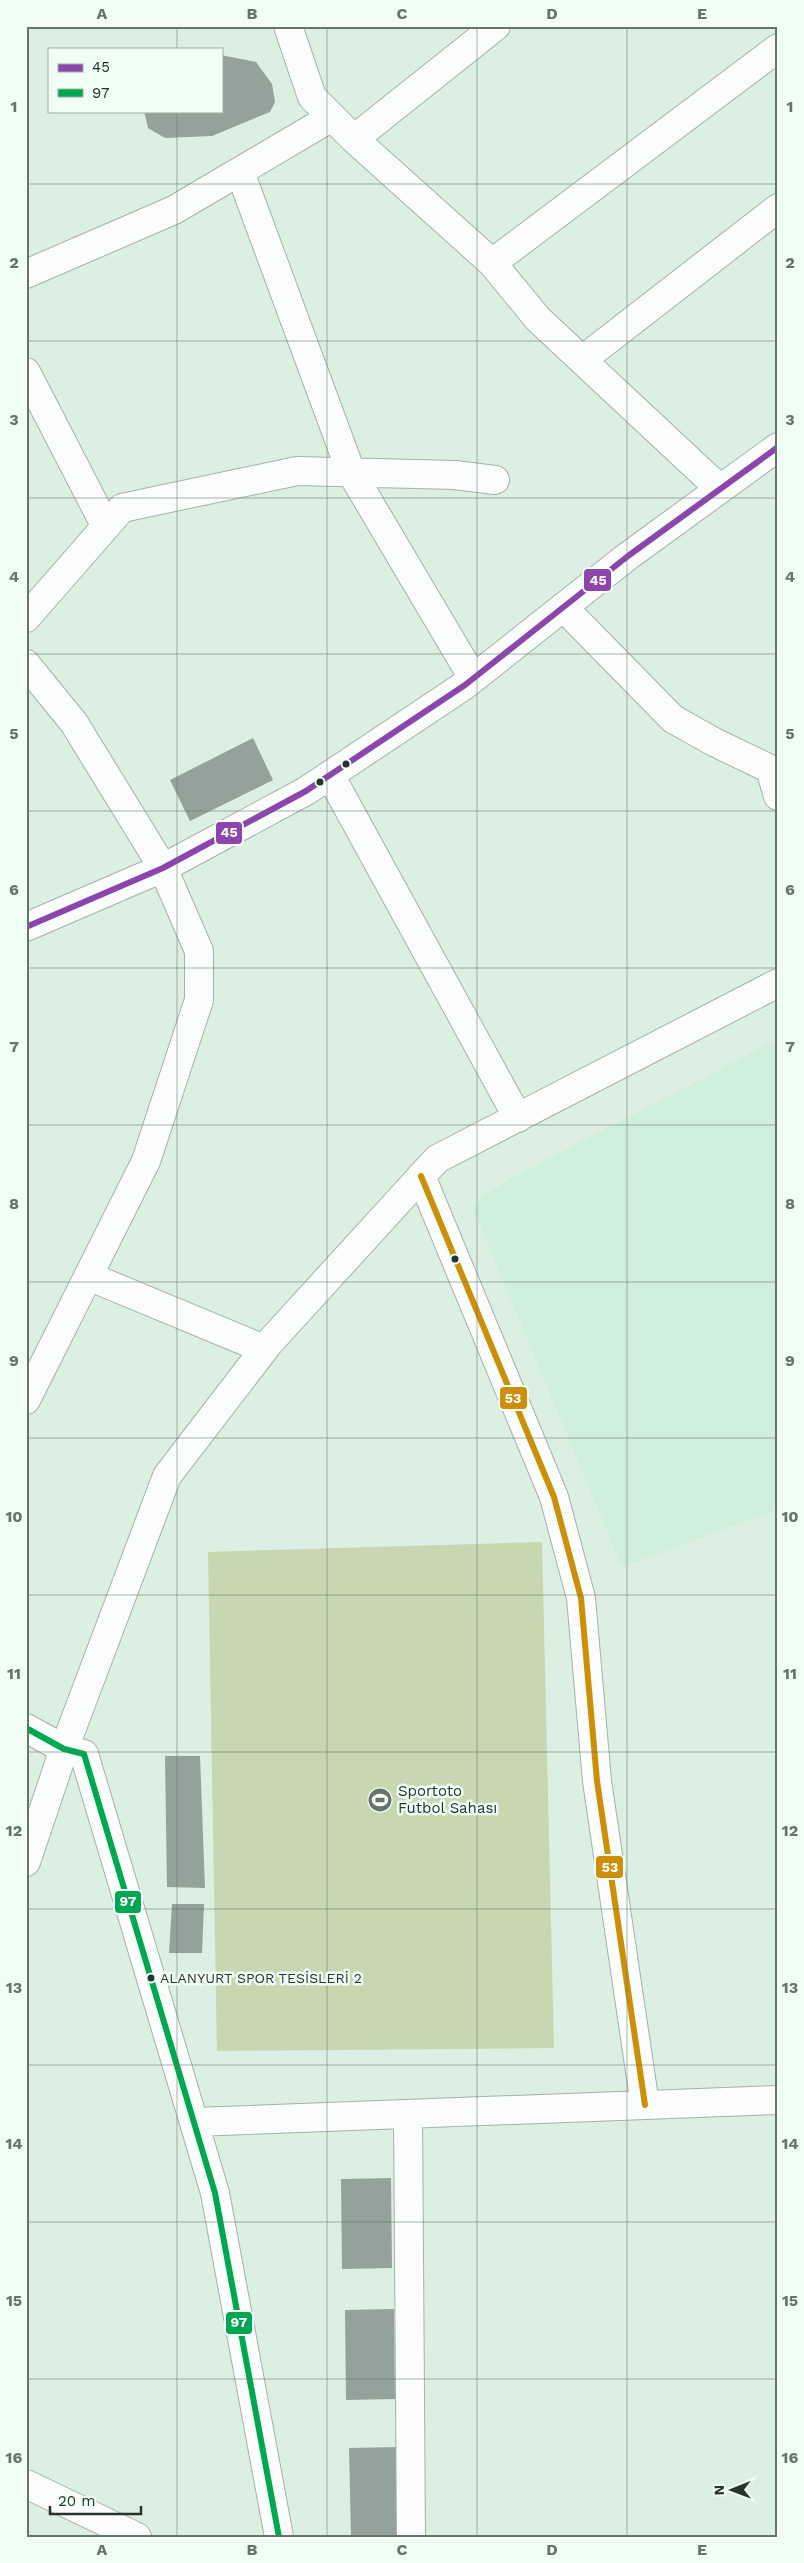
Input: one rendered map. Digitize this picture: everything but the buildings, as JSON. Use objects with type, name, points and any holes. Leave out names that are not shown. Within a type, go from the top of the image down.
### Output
[{"type":"street","points":[[288,26],[312,97],[354,139],[492,263],[538,319],[720,489]]},
{"type":"street","points":[[354,139],[496,26]]},
{"type":"street","points":[[492,263],[778,48]]},
{"type":"street","points":[[26,274],[174,210],[332,117]]},
{"type":"street","points":[[240,172],[350,472],[473,678]]},
{"type":"street","points":[[582,360],[778,208]]},
{"type":"street","points":[[26,372],[105,525]]},
{"type":"street","points":[[26,927],[163,868],[306,791],[473,678],[628,556],[778,447]]},
{"type":"street","points":[[26,618],[105,525],[122,508],[297,471],[455,475],[495,480]]},
{"type":"street","points":[[563,607],[673,719],[714,742],[774,766],[778,796]]},
{"type":"street","points":[[26,664],[74,723],[163,868],[199,951],[199,1000],[146,1161],[26,1400]]},
{"type":"street","points":[[330,775],[518,1118]]},
{"type":"street","points":[[26,1862],[64,1749],[167,1476],[264,1349],[437,1159],[778,983]]},
{"type":"street","points":[[421,1176],[554,1497],[581,1598],[597,1781],[645,2105]]},
{"type":"street","points":[[88,1276],[264,1349]]},
{"type":"street","points":[[26,1728],[64,1749],[84,1754],[215,2193],[279,2537]]},
{"type":"street","points":[[194,2122],[778,2100]]},
{"type":"street","points":[[408,2114],[411,2537]]},
{"type":"street","points":[[26,2484],[137,2537]]},
{"type":"shaded area","points":[[778,1039],[778,1509],[622,1567],[473,1208],[482,1196],[512,1178]]},
{"type":"shaded area","name":"Sportoto Futbol Sahası","points":[[542,1542],[554,2048],[217,2051],[208,1552]]},
{"type":"transit line","name":"45","points":[[26,927],[163,868],[306,791],[465,685],[628,556],[778,447]]},
{"type":"transit line","name":"53","points":[[421,1176],[554,1497],[581,1598],[597,1781],[645,2105]]},
{"type":"transit line","name":"97","points":[[26,1728],[64,1749],[84,1754],[215,2193],[279,2537]]},
{"type":"place","name":"Sportoto Futbol Sahası","points":[[380,1800]]},
{"type":"place","name":"ALANYURT SPOR TESİSLERİ 2","points":[[151,1978]]}]
